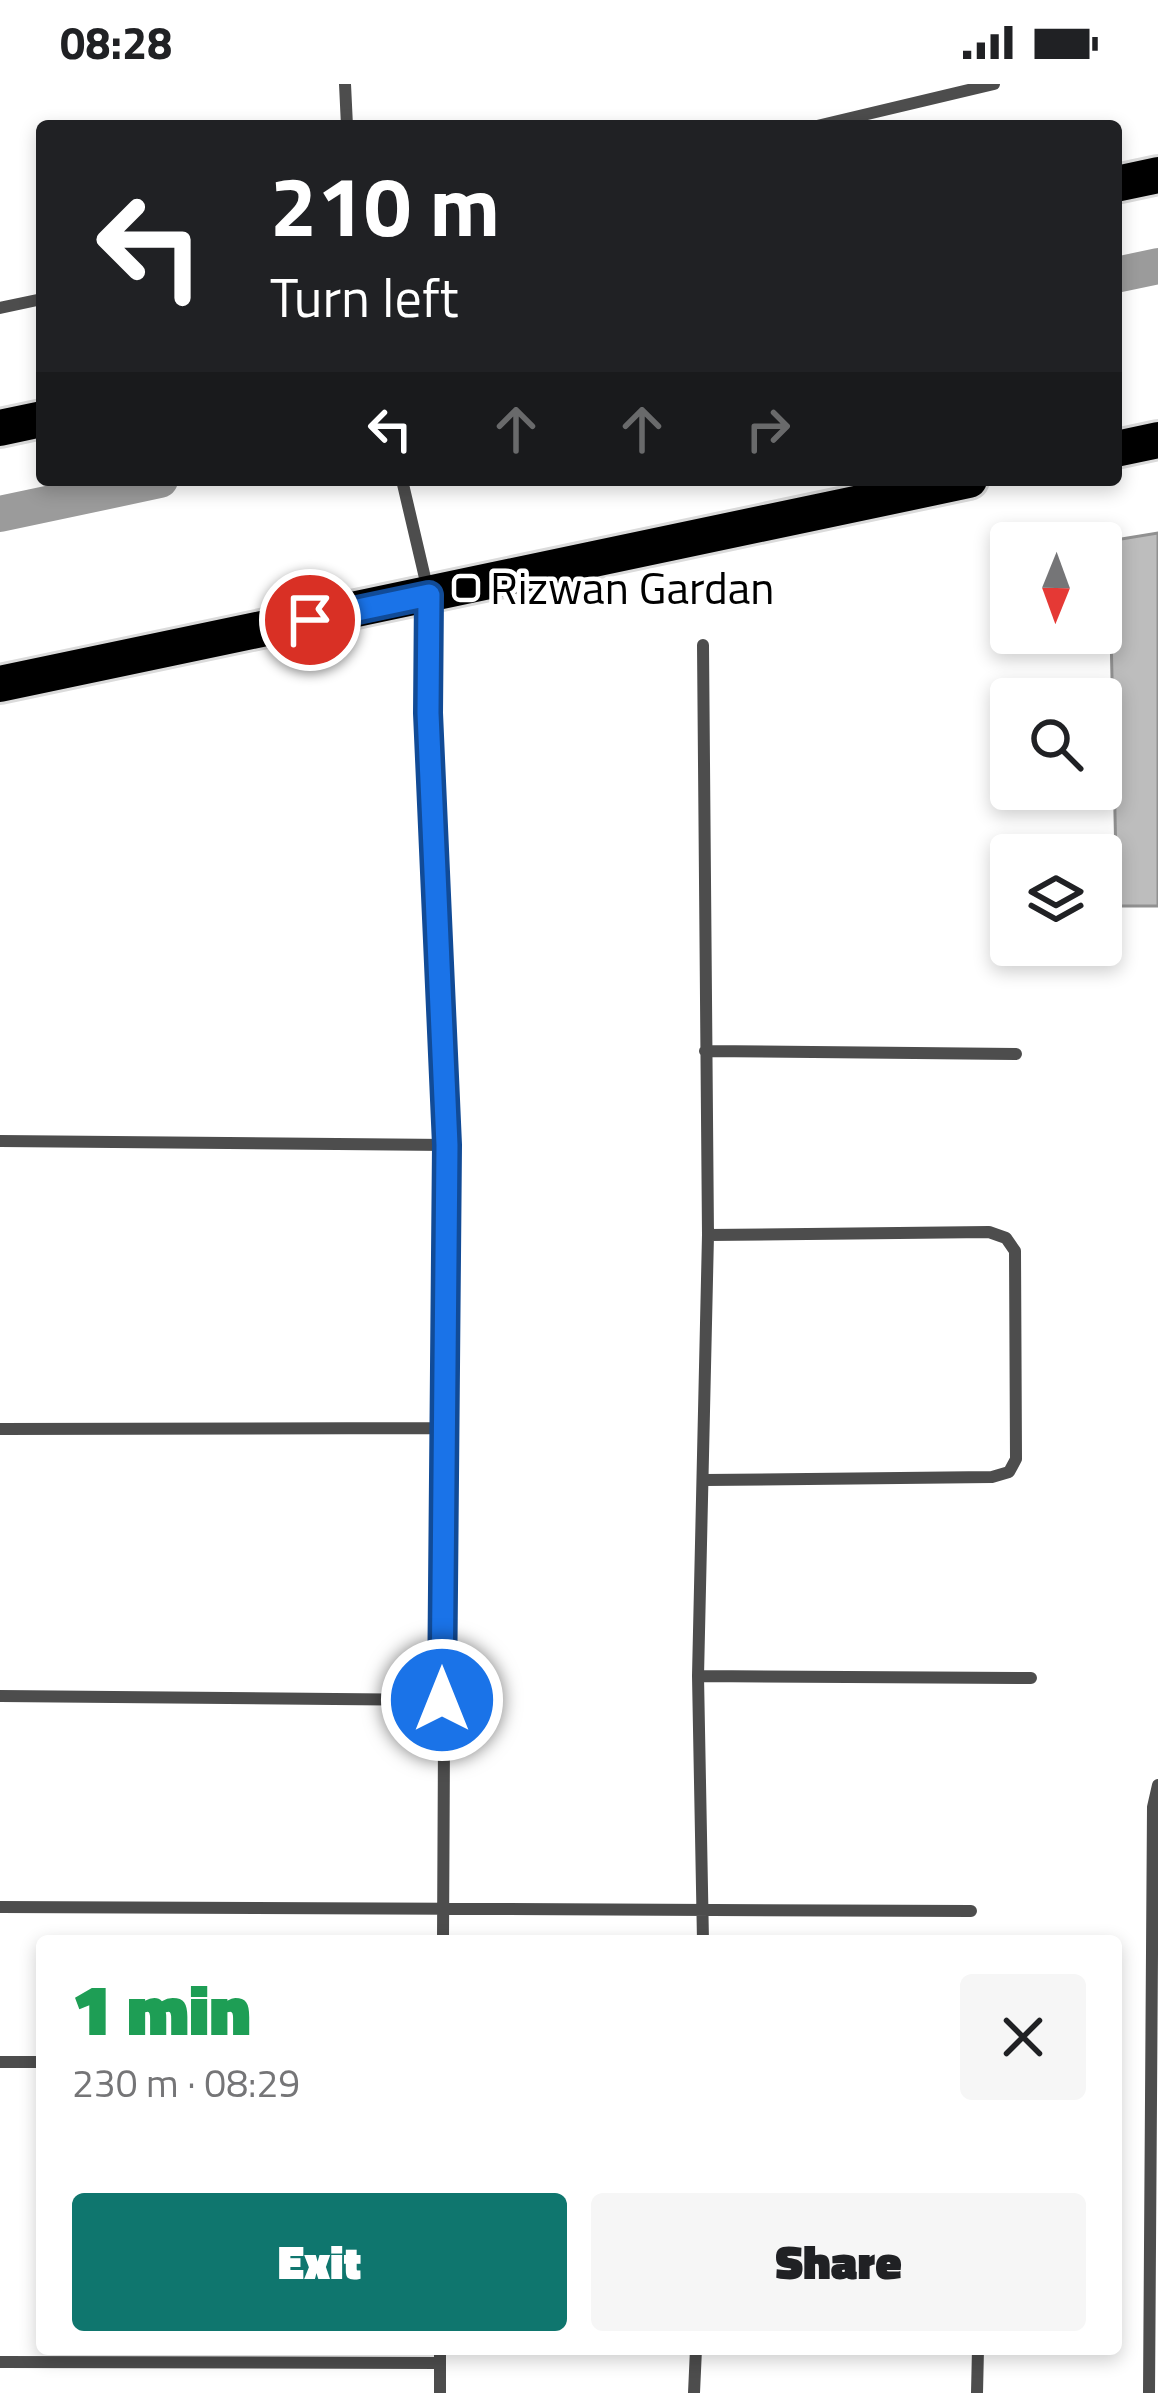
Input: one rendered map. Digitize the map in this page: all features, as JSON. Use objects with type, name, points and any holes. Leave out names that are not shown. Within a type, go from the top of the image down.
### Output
[{"type":"highway","points":[[1122,183],[1158,175]]},
{"type":"highway","points":[[0,428],[36,420]]},
{"type":"highway","points":[[1122,448],[1158,440]]},
{"type":"highway","points":[[0,684],[942,486]]},
{"type":"street","points":[[345,84],[347,120]]},
{"type":"street","points":[[842,120],[994,84]]},
{"type":"street","points":[[0,308],[36,300]]},
{"type":"street","points":[[403,486],[429,595],[428,713],[447,1145],[443,1935]]},
{"type":"street","points":[[703,645],[707,1235],[698,1676],[703,1935]]},
{"type":"street","points":[[705,1051],[1016,1054]]},
{"type":"street","points":[[0,1141],[447,1145]]},
{"type":"street","points":[[705,1480],[992,1477],[1009,1472],[1016,1459],[1015,1251],[1006,1238],[989,1232],[707,1235]]},
{"type":"street","points":[[0,1430],[443,1428]]},
{"type":"street","points":[[698,1676],[1030,1678]]},
{"type":"street","points":[[0,1696],[442,1700]]},
{"type":"street","points":[[1158,1785],[1149,2393],[1158,2392]]},
{"type":"street","points":[[0,1907],[971,1911]]},
{"type":"street","points":[[0,2062],[36,2062]]},
{"type":"street","points":[[694,2393],[696,2355]]},
{"type":"street","points":[[977,2393],[978,2355]]},
{"type":"street","points":[[0,2362],[440,2356],[440,2393]]},
{"type":"building","points":[[1158,533],[1158,906],[1122,906],[1122,834],[1115,834],[1115,810],[1122,810],[1122,678],[1112,678],[1111,654],[1122,654],[1122,539]]},
{"type":"waterway","points":[[1122,274],[1158,266]]},
{"type":"waterway","points":[[0,514],[132,486]]},
{"type":"place","name":"Rizwan Gardan","points":[[466,588]]},
{"type":"route","points":[[310,620],[429,595],[428,713],[447,1145],[442,1700]]}]
